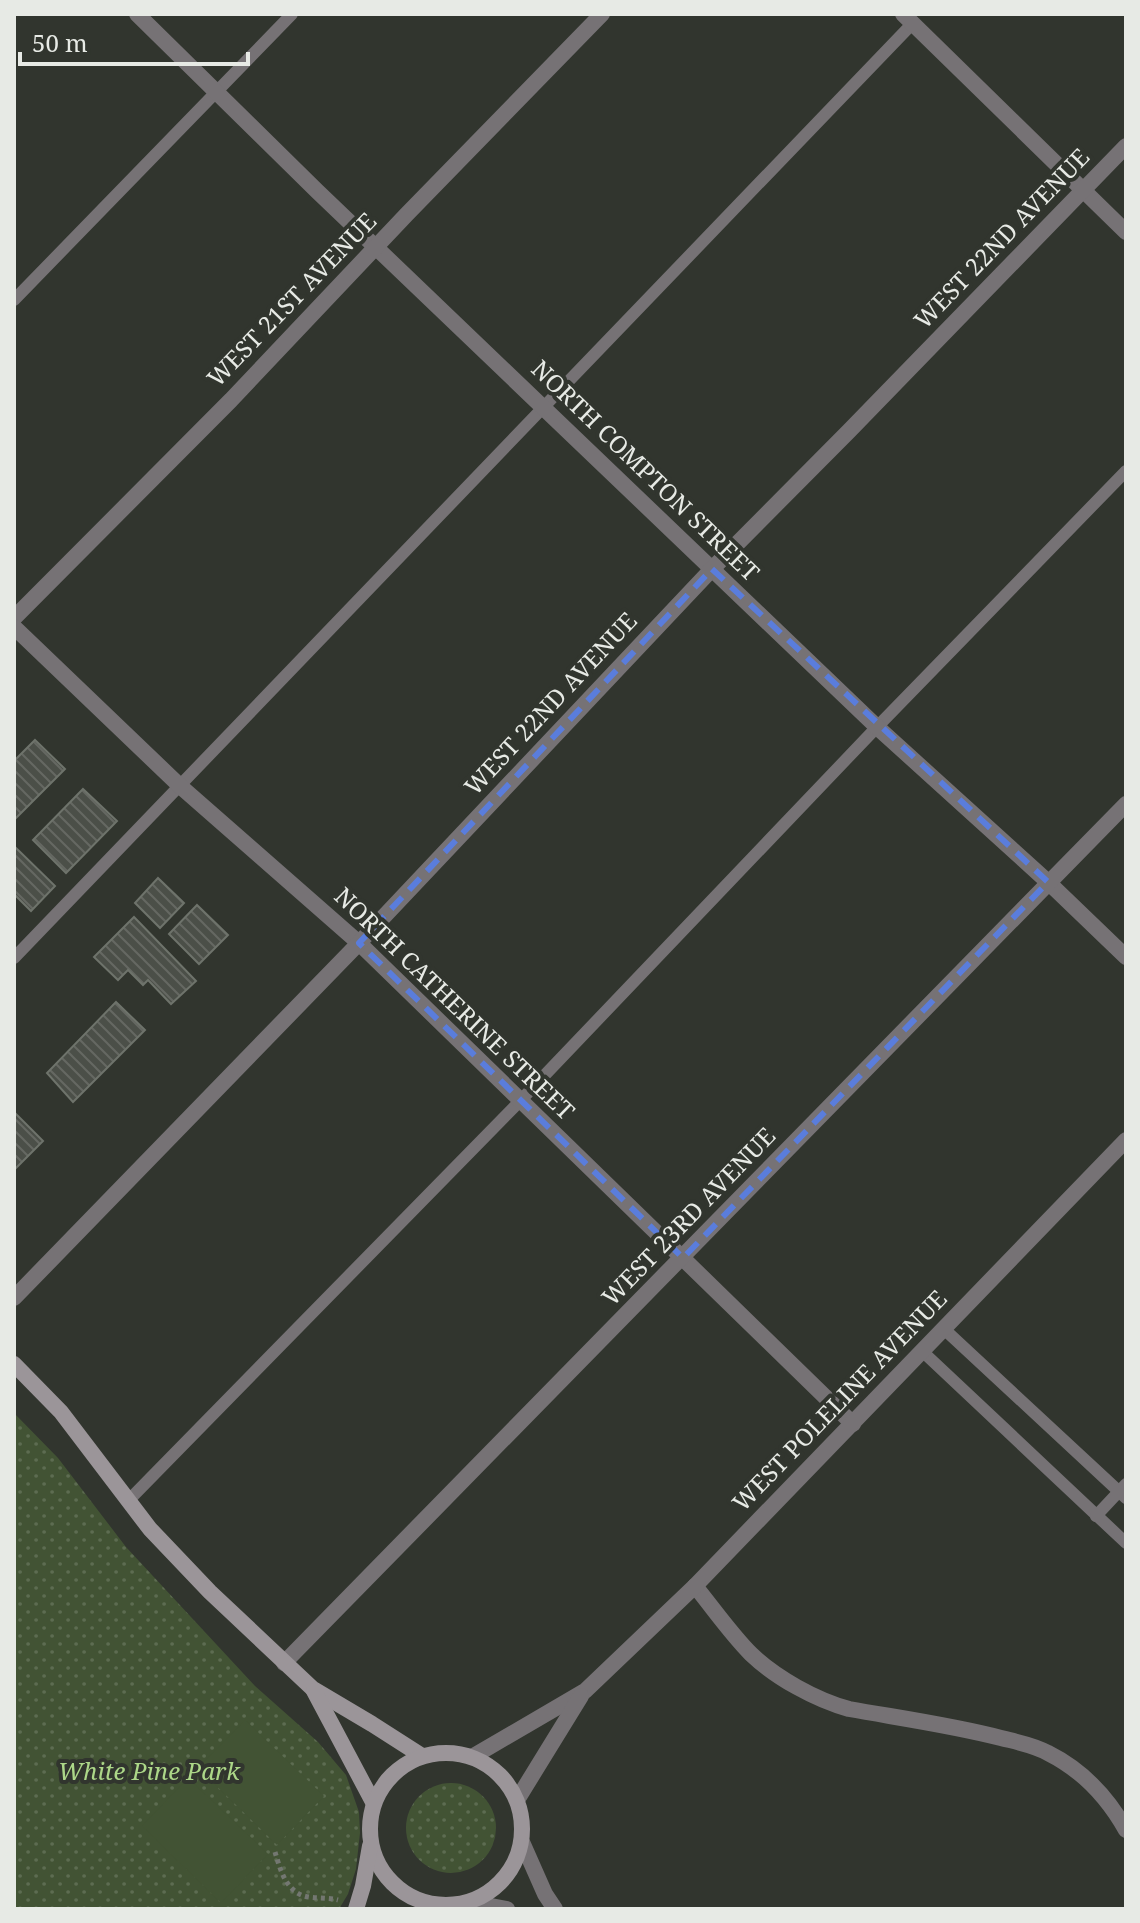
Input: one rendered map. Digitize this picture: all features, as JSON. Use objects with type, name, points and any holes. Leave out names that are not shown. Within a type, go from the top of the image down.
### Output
[{"type":"main road","points":[[14,1364],[61,1412],[150,1529],[210,1592],[313,1689],[422,1756]]},
{"type":"main road","points":[[313,1689],[373,1802]]},
{"type":"main road","points":[[356,1909],[370,1844],[369,1823],[373,1802],[381,1787],[406,1763],[422,1756],[447,1752],[472,1757],[491,1767],[506,1781],[517,1800],[522,1821],[522,1842],[515,1862],[504,1879],[489,1893],[470,1902],[445,1906],[413,1906],[380,1869],[370,1844]]},
{"type":"street","name":"NORTH COMPTON STREET","points":[[137,14],[317,191],[877,727],[1126,957]]},
{"type":"street","name":"WEST 21ST AVENUE","points":[[14,618],[231,400],[602,14]]},
{"type":"street","points":[[908,19],[1126,232]]},
{"type":"street","name":"WEST 22ND AVENUE","points":[[14,1298],[359,943],[712,569],[1126,146]]},
{"type":"street","name":"NORTH CATHERINE STREET","points":[[14,627],[180,786],[359,943],[853,1424]]},
{"type":"street","name":"WEST 23RD AVENUE","points":[[284,1663],[1126,804]]},
{"type":"street","name":"WEST POLELINE AVENUE","points":[[472,1757],[585,1691],[695,1586],[1126,1140]]},
{"type":"street","points":[[695,1586],[752,1654],[794,1685],[829,1703],[849,1709],[981,1733],[1050,1753],[1098,1790],[1126,1830]]},
{"type":"street","name":"WEST POLELINE AVENUE","points":[[517,1800],[585,1691]]},
{"type":"street","points":[[522,1842],[555,1909]]},
{"type":"street","points":[[470,1902],[507,1909]]},
{"type":"lane","points":[[14,300],[292,14]]},
{"type":"lane","points":[[14,958],[544,408],[908,19]]},
{"type":"lane","points":[[128,1501],[521,1100],[1126,471]]},
{"type":"lane","points":[[944,1329],[1124,1491],[1096,1516]]},
{"type":"lane","points":[[922,1351],[1126,1543]]},
{"type":"path","points":[[275,1852],[283,1876],[292,1889],[303,1896],[339,1900]]},
{"type":"highlighted area","points":[[712,569],[1048,882],[683,1258],[359,943]]},
{"type":"green space","name":"White Pine Park","points":[[14,1413],[58,1458],[126,1547],[255,1686],[318,1742],[346,1775],[359,1812],[360,1833],[356,1869],[348,1894],[339,1909],[14,1909]]},
{"type":"green space","points":[[245,1720],[324,1796],[277,1845],[198,1768]]},
{"type":"green space","points":[[188,1778],[268,1854],[221,1903],[142,1826]]},
{"type":"green space","points":[[451,1783],[468,1787],[483,1796],[492,1811],[496,1828],[492,1845],[483,1860],[468,1869],[451,1873],[434,1869],[419,1860],[410,1845],[406,1828],[410,1811],[419,1796],[434,1787]]},
{"type":"building","points":[[35,740],[65,769],[14,820],[14,761]]},
{"type":"building","points":[[83,789],[117,821],[66,873],[33,840]]},
{"type":"building","points":[[15,847],[55,886],[31,911],[14,894]]},
{"type":"building","points":[[158,878],[184,903],[160,928],[135,903]]},
{"type":"building","points":[[197,905],[228,935],[199,964],[169,934]]},
{"type":"building","points":[[134,917],[196,981],[171,1004],[148,980],[143,985],[128,970],[118,980],[94,957]]},
{"type":"building","points":[[116,1002],[145,1030],[73,1102],[47,1073]]},
{"type":"building","points":[[14,1112],[43,1141],[14,1170]]}]
